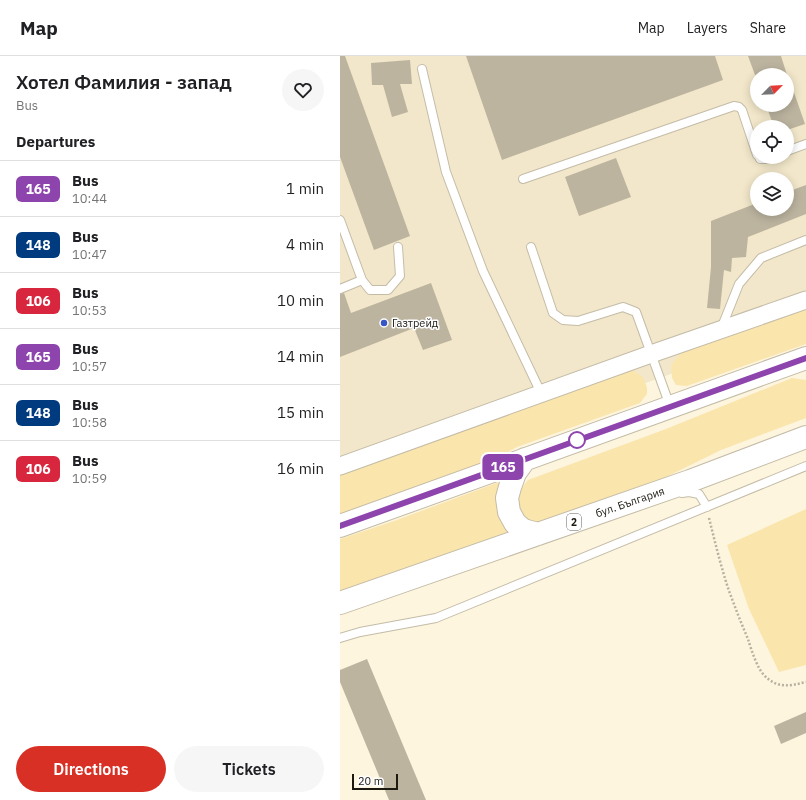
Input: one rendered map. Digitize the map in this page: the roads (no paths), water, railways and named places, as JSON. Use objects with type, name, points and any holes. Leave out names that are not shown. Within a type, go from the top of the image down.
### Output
[{"type":"highway","points":[[340,526],[801,362]]},
{"type":"highway","name":"бул. България","points":[[340,603],[698,479],[806,437]]},
{"type":"highway","points":[[525,459],[515,473],[510,487],[507,498],[509,512],[515,523],[523,530],[538,534]]},
{"type":"street","points":[[342,464],[806,300]]},
{"type":"lane","points":[[422,69],[446,172],[483,271],[541,393]]},
{"type":"lane","points":[[523,179],[734,106],[739,107],[742,110],[750,133]]},
{"type":"lane","points":[[794,149],[806,144]]},
{"type":"lane","points":[[340,220],[362,280],[370,290],[388,290],[400,276],[398,247]]},
{"type":"lane","points":[[720,330],[739,284],[761,258],[806,240]]},
{"type":"lane","points":[[531,247],[553,313],[563,320],[578,321],[623,307],[636,312],[671,407]]},
{"type":"lane","points":[[340,289],[362,280]]},
{"type":"lane","points":[[340,638],[360,632],[436,618],[806,466]]},
{"type":"lane","points":[[649,496],[689,492],[699,494],[706,507]]},
{"type":"place","name":"Газтрейд","points":[[384,323]]}]
